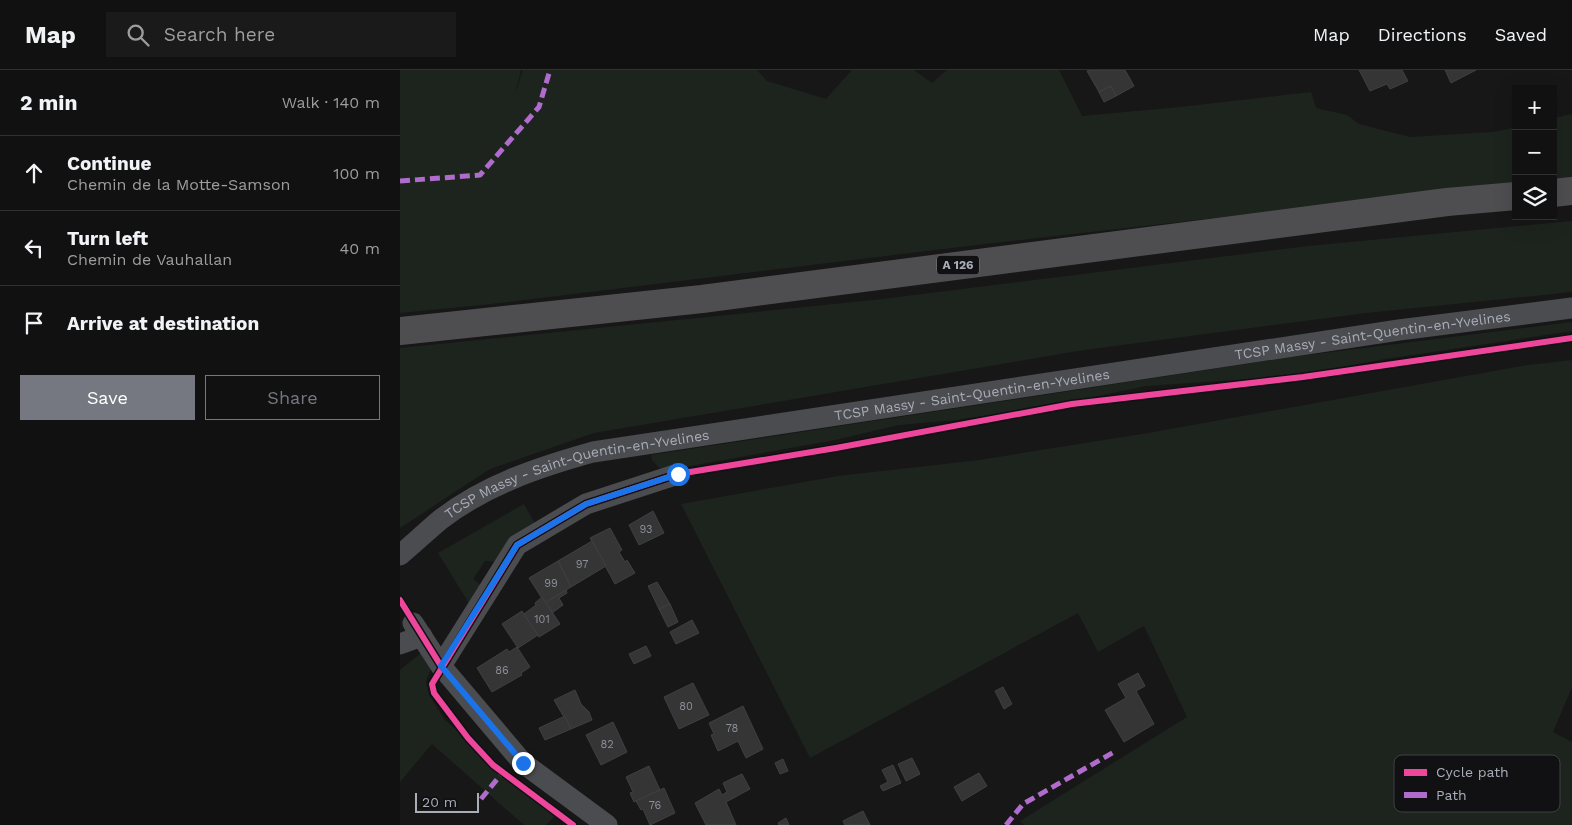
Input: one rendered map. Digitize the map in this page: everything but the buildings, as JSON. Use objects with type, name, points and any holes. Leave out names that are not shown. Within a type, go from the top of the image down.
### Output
[{"type":"highway","points":[[1557,193],[1572,191]]},
{"type":"highway","name":"A 126","points":[[400,331],[702,298],[1448,202],[1512,196]]},
{"type":"street","name":"TCSP Massy - Saint-Quentin-en-Yvelines","points":[[400,556],[442,519],[489,490],[540,467],[593,452],[1399,330],[1572,308]]},
{"type":"street","points":[[441,666],[517,545],[586,504],[678,474]]},
{"type":"street","points":[[400,644],[418,629],[441,666],[523,763],[607,825]]},
{"type":"shaded area","points":[[400,70],[521,70],[515,94],[523,70],[757,70],[767,81],[826,99],[852,70],[914,70],[932,83],[947,70],[1059,70],[1082,116],[1311,92],[1316,108],[1347,115],[1359,124],[1410,137],[1494,132],[1512,128],[1512,184],[985,244],[491,304],[400,313]]},
{"type":"shaded area","points":[[1572,114],[1572,178],[1557,180],[1557,117]]},
{"type":"shaded area","points":[[1572,221],[1572,292],[1366,313],[1084,350],[594,433],[490,469],[400,528],[400,348],[874,300],[1308,246]]},
{"type":"shaded area","points":[[1572,322],[1572,331],[1385,359],[1293,376],[1146,386],[1051,406],[956,420],[899,425],[835,440],[662,471],[652,460],[651,455],[1292,357]]},
{"type":"shaded area","points":[[1572,360],[1572,687],[1553,732],[1572,742],[1572,825],[1024,825],[1020,821],[1187,717],[1144,626],[1098,652],[1078,613],[810,758],[681,504],[838,476],[979,460],[1148,433],[1528,365]]},
{"type":"shaded area","points":[[524,504],[535,524],[499,562],[485,561],[473,579],[482,586],[470,605],[438,553]]},
{"type":"shaded area","points":[[421,653],[432,667],[426,681],[429,695],[445,720],[555,816],[546,825],[524,825],[432,744],[400,782],[400,670]]},
{"type":"marked path","points":[[400,181],[480,175],[539,107],[550,70]]},
{"type":"marked path","points":[[1006,825],[1023,804],[1114,752]]},
{"type":"marked path","points":[[481,799],[503,772]]},
{"type":"cycle path","points":[[573,825],[493,765],[468,738],[434,693],[432,684],[517,545],[586,504],[678,474],[836,448],[1072,404],[1303,377],[1572,338]]},
{"type":"cycle path","points":[[400,600],[441,666]]},
{"type":"route","points":[[523,763],[441,666],[517,545],[586,504],[678,474]]}]
